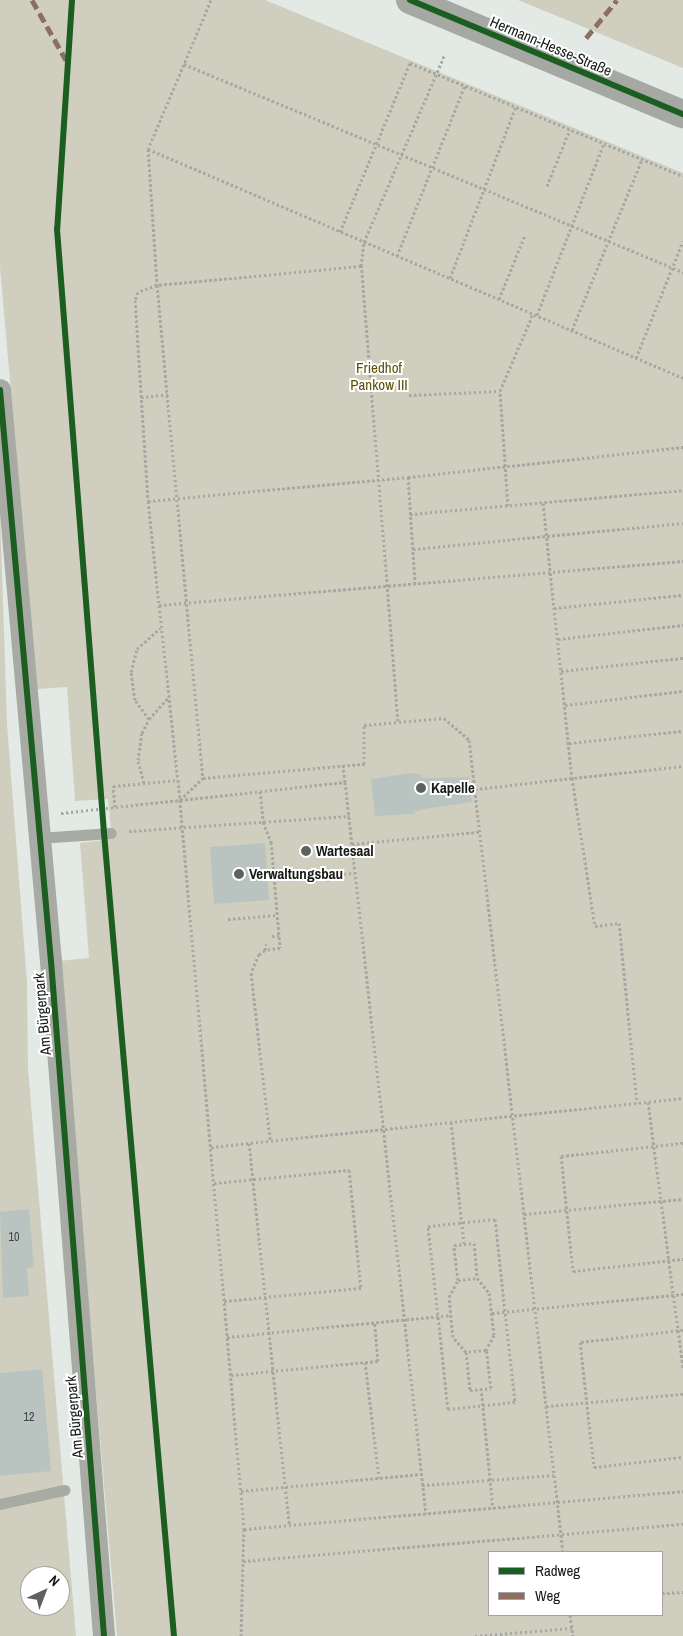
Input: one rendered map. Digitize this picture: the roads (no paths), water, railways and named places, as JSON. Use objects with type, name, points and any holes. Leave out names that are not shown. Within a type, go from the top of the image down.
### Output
[{"type":"main road","name":"Hermann-Hesse-Straße","points":[[410,0],[683,114]]},
{"type":"street","name":"Am Bürgerpark","points":[[0,390],[104,1636]]},
{"type":"lane","points":[[38,838],[111,833]]},
{"type":"lane","points":[[0,1504],[64,1490]]},
{"type":"place","name":"Kapelle","points":[[421,788]]},
{"type":"place","name":"Wartesaal","points":[[306,851]]},
{"type":"place","name":"Verwaltungsbau","points":[[239,874]]},
{"type":"park label","name":"Friedhof Pankow III","points":[[379,376]]}]
